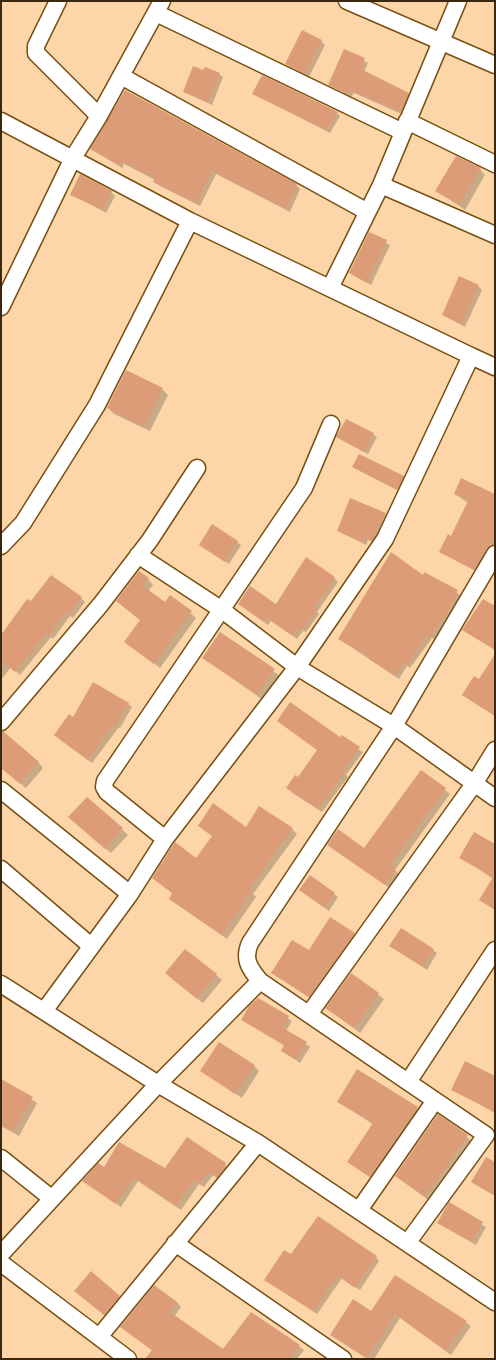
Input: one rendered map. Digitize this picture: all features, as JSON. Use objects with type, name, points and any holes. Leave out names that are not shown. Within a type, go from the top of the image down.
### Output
[{"type":"street","points":[[58,1],[36,46],[36,53],[99,116]]},
{"type":"street","points":[[347,1],[495,65]]},
{"type":"street","points":[[330,288],[366,211],[381,185],[458,1]]},
{"type":"street","points":[[1,307],[73,158],[122,76],[159,7],[405,126],[495,164]]},
{"type":"street","points":[[122,76],[366,211]]},
{"type":"street","points":[[1,121],[190,221],[495,367]]},
{"type":"street","points":[[381,185],[495,235]]},
{"type":"street","points":[[1,546],[23,523],[97,405],[190,221]]},
{"type":"street","points":[[44,1011],[130,894],[165,839],[297,667],[385,539],[471,356]]},
{"type":"street","points":[[165,839],[107,792],[104,787],[105,781],[304,488],[331,424]]},
{"type":"street","points":[[1,722],[101,604],[138,555],[197,468]]},
{"type":"street","points":[[408,1242],[486,1135],[434,1102],[408,1082],[260,981],[247,964],[247,949],[394,726],[495,554]]},
{"type":"street","points":[[138,555],[222,610],[297,667],[394,726],[495,798]]},
{"type":"street","points":[[310,1014],[474,784],[495,750]]},
{"type":"street","points":[[1,790],[130,894]]},
{"type":"street","points":[[1,869],[91,946]]},
{"type":"street","points":[[408,1082],[495,950]]},
{"type":"street","points":[[1,1254],[158,1084],[260,981]]},
{"type":"street","points":[[1,984],[158,1084],[258,1143],[495,1302]]},
{"type":"street","points":[[359,1210],[434,1102]]},
{"type":"street","points":[[99,1337],[258,1143]]},
{"type":"street","points":[[1,1158],[52,1198]]},
{"type":"street","points":[[175,1243],[343,1359]]},
{"type":"street","points":[[1,1264],[128,1359]]},
{"type":"building","points":[[302,30],[322,40],[305,74],[285,64]]},
{"type":"building","points":[[344,49],[365,58],[361,69],[409,93],[401,112],[350,90],[348,94],[328,85]]},
{"type":"building","points":[[193,66],[203,70],[205,67],[220,73],[208,102],[183,92]]},
{"type":"building","points":[[262,75],[338,112],[326,130],[252,94]]},
{"type":"building","points":[[125,90],[297,184],[286,209],[212,171],[196,203],[153,182],[155,178],[121,161],[118,165],[90,149]]},
{"type":"building","points":[[456,156],[481,168],[459,205],[435,191]]},
{"type":"building","points":[[80,174],[112,191],[103,210],[70,195]]},
{"type":"building","points":[[369,232],[387,240],[367,283],[349,273]]},
{"type":"building","points":[[459,276],[479,285],[461,324],[442,315]]},
{"type":"building","points":[[126,370],[163,388],[144,427],[107,408]]},
{"type":"building","points":[[346,419],[374,433],[364,452],[336,437]]},
{"type":"building","points":[[359,454],[404,476],[397,490],[352,467]]},
{"type":"building","points":[[461,478],[495,494],[495,535],[474,570],[439,552],[448,534],[451,536],[468,501],[454,494]]},
{"type":"building","points":[[350,498],[386,513],[372,541],[364,537],[362,542],[337,531]]},
{"type":"building","points":[[212,524],[238,541],[225,562],[199,545]]},
{"type":"building","points":[[391,552],[423,575],[424,572],[458,590],[445,619],[443,618],[430,637],[427,635],[406,666],[403,664],[395,676],[369,659],[370,657],[338,639]]},
{"type":"building","points":[[306,557],[335,577],[314,608],[317,609],[302,630],[299,628],[293,636],[267,618],[264,622],[238,604],[250,586],[276,604]]},
{"type":"building","points":[[139,571],[149,578],[143,586],[165,602],[170,595],[192,611],[154,664],[124,642],[140,620],[116,601]]},
{"type":"building","points":[[51,575],[82,597],[68,615],[65,613],[49,636],[46,634],[15,672],[1,660],[1,635],[27,599],[31,601]]},
{"type":"building","points":[[483,599],[495,606],[495,650],[462,630]]},
{"type":"building","points":[[220,632],[275,669],[257,695],[202,658]]},
{"type":"building","points":[[495,654],[495,716],[462,695],[474,676],[479,679]]},
{"type":"building","points":[[93,682],[129,703],[116,725],[114,724],[88,760],[54,735],[69,714],[73,717]]},
{"type":"building","points":[[290,702],[340,737],[342,735],[360,747],[343,771],[345,772],[318,809],[286,788],[295,775],[298,777],[317,750],[277,721]]},
{"type":"building","points":[[1,732],[4,732],[39,762],[20,784],[1,768]]},
{"type":"building","points":[[421,770],[446,788],[390,865],[396,869],[385,885],[327,845],[338,829],[364,848]]},
{"type":"building","points":[[87,797],[123,828],[105,849],[68,817]]},
{"type":"building","points":[[213,803],[246,827],[259,806],[293,828],[249,889],[252,891],[222,935],[169,899],[172,893],[152,878],[175,842],[196,858],[212,836],[198,826]]},
{"type":"building","points":[[474,832],[495,844],[495,910],[479,900],[493,877],[459,858]]},
{"type":"building","points":[[310,875],[335,893],[325,908],[299,890]]},
{"type":"building","points":[[330,917],[355,933],[309,997],[271,973],[292,940],[309,950]]},
{"type":"building","points":[[401,928],[434,949],[423,967],[389,946]]},
{"type":"building","points":[[185,949],[217,974],[197,999],[165,973]]},
{"type":"building","points":[[351,973],[379,993],[354,1028],[325,1008]]},
{"type":"building","points":[[258,998],[289,1016],[283,1028],[307,1042],[296,1060],[281,1051],[284,1045],[241,1020],[249,1006]]},
{"type":"building","points":[[219,1042],[255,1065],[235,1094],[200,1071]]},
{"type":"building","points":[[465,1061],[495,1076],[495,1112],[451,1090]]},
{"type":"building","points":[[357,1069],[418,1107],[370,1177],[347,1162],[373,1123],[337,1102]]},
{"type":"building","points":[[1,1079],[33,1097],[13,1131],[1,1125]]},
{"type":"building","points":[[438,1114],[468,1135],[425,1197],[395,1176]]},
{"type":"building","points":[[187,1137],[226,1163],[217,1177],[208,1172],[199,1184],[194,1180],[176,1206],[134,1178],[116,1204],[82,1181],[98,1163],[104,1167],[119,1142],[165,1168]]},
{"type":"building","points":[[486,1157],[495,1162],[495,1196],[471,1182]]},
{"type":"building","points":[[449,1202],[483,1222],[472,1242],[437,1223]]},
{"type":"building","points":[[318,1216],[377,1256],[355,1288],[338,1276],[313,1311],[264,1280],[284,1250],[291,1254]]},
{"type":"building","points":[[91,1271],[120,1296],[104,1315],[74,1291]]},
{"type":"building","points":[[395,1275],[467,1321],[446,1351],[395,1314],[367,1358],[330,1335],[353,1299],[371,1311]]},
{"type":"building","points":[[154,1285],[177,1302],[170,1312],[223,1349],[251,1312],[300,1345],[290,1359],[145,1359],[152,1350],[120,1327]]}]
